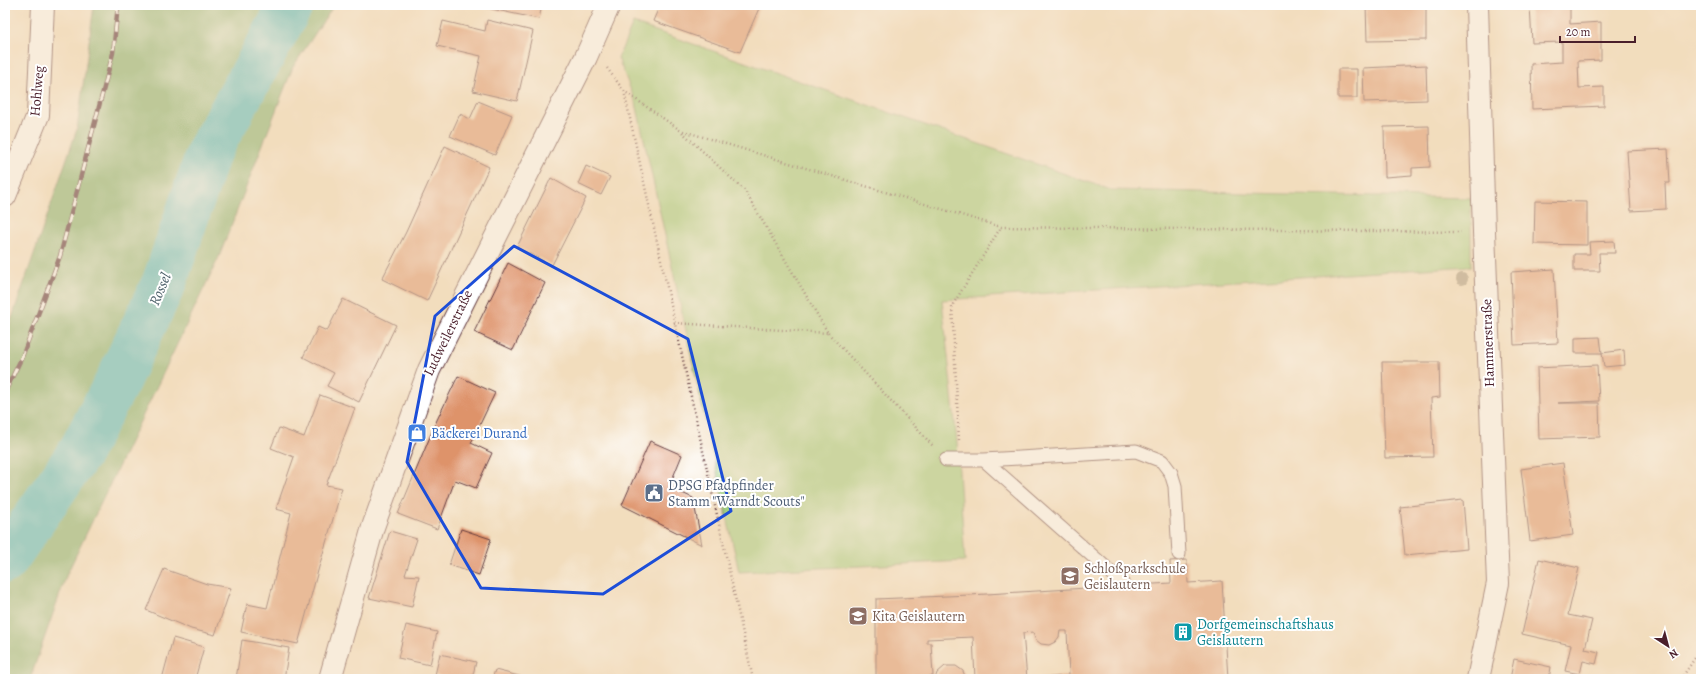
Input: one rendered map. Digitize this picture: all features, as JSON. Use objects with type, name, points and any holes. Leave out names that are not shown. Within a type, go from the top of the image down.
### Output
[{"type":"street","name":"Hohlweg","points":[[5,196],[38,115],[43,5]]},
{"type":"street","name":"Ludweilerstraße","points":[[330,679],[373,527],[429,370],[586,57],[609,5]]},
{"type":"street","name":"Hammerstraße","points":[[1477,5],[1484,232],[1498,583],[1478,679]]},
{"type":"lane","points":[[946,460],[984,460],[1136,451],[1162,461],[1171,473],[1175,486],[1179,554]]},
{"type":"lane","points":[[984,460],[1122,582]]},
{"type":"path","points":[[586,57],[609,69],[624,91],[680,130],[745,191],[828,333],[946,460]]},
{"type":"path","points":[[624,91],[753,679]]},
{"type":"path","points":[[680,130],[1001,227],[1484,232]]},
{"type":"path","points":[[961,459],[952,306],[1001,227]]},
{"type":"path","points":[[674,323],[828,333]]},
{"type":"path","points":[[1681,679],[1701,649]]},
{"type":"highlighted area","points":[[514,246],[688,339],[731,511],[603,594],[481,588],[407,462],[435,316]]},
{"type":"green space","points":[[94,5],[334,5],[293,67],[219,257],[67,574],[30,679],[5,679],[5,338],[77,129]]},
{"type":"green space","points":[[633,23],[1111,190],[1471,198],[1471,266],[942,300],[957,442],[965,561],[739,572],[636,103],[618,58]]},
{"type":"building","points":[[487,5],[542,5],[539,19],[487,8]]},
{"type":"building","points":[[660,5],[760,6],[740,52],[653,21]]},
{"type":"building","points":[[1366,5],[1426,5],[1426,40],[1367,41]]},
{"type":"building","points":[[1530,5],[1570,5],[1570,24],[1601,22],[1601,60],[1578,61],[1579,88],[1604,87],[1604,106],[1532,109],[1531,64],[1562,62],[1562,42],[1532,43]]},
{"type":"building","points":[[487,20],[533,31],[517,101],[473,91],[481,56],[437,46],[443,21],[485,31]]},
{"type":"building","points":[[1426,65],[1427,100],[1364,102],[1363,68]]},
{"type":"building","points":[[1338,69],[1357,69],[1357,98],[1338,98]]},
{"type":"building","points":[[478,101],[512,115],[495,155],[450,136],[460,114],[470,119]]},
{"type":"building","points":[[1429,126],[1430,167],[1412,168],[1412,175],[1385,177],[1384,127]]},
{"type":"building","points":[[445,146],[489,167],[427,301],[382,279],[406,232]]},
{"type":"building","points":[[1668,149],[1670,183],[1665,183],[1666,209],[1631,211],[1627,151]]},
{"type":"building","points":[[586,166],[610,177],[601,195],[578,184]]},
{"type":"building","points":[[551,178],[586,198],[552,265],[517,247]]},
{"type":"building","points":[[1535,201],[1587,202],[1587,245],[1534,244]]},
{"type":"building","points":[[1614,241],[1615,253],[1599,253],[1600,271],[1574,271],[1574,254],[1590,254],[1589,242]]},
{"type":"building","points":[[508,263],[545,283],[513,350],[474,332]]},
{"type":"building","points":[[1554,269],[1558,343],[1514,345],[1511,272]]},
{"type":"building","points":[[343,299],[396,325],[359,402],[327,386],[334,373],[303,357],[318,327],[327,331]]},
{"type":"building","points":[[1600,337],[1602,353],[1575,353],[1575,338]]},
{"type":"building","points":[[1624,350],[1625,365],[1604,367],[1602,353]]},
{"type":"building","points":[[1382,362],[1439,362],[1440,397],[1431,398],[1433,457],[1385,458]]},
{"type":"building","points":[[1597,365],[1599,401],[1558,403],[1599,403],[1600,437],[1539,439],[1537,368]]},
{"type":"building","points":[[458,376],[495,393],[471,443],[492,453],[476,488],[455,480],[437,529],[398,514],[437,420]]},
{"type":"building","points":[[320,395],[355,408],[326,485],[342,488],[298,644],[241,632],[247,604],[267,608],[291,513],[276,509],[294,457],[271,448],[279,428],[304,437]]},
{"type":"building","name":"DPSG Pfadpfinder Stamm \"Warndt Scouts\"","points":[[650,441],[682,455],[669,487],[693,498],[702,545],[622,505]]},
{"type":"building","points":[[1563,463],[1573,535],[1530,541],[1521,469]]},
{"type":"building","points":[[1463,500],[1467,549],[1405,555],[1400,507]]},
{"type":"building","points":[[461,529],[491,539],[479,575],[449,565]]},
{"type":"building","points":[[390,531],[417,539],[405,575],[419,576],[412,607],[369,598]]},
{"type":"building","points":[[1539,559],[1579,568],[1568,615],[1592,620],[1585,649],[1599,652],[1596,664],[1583,661],[1580,674],[1565,671],[1571,645],[1522,634]]},
{"type":"building","points":[[1187,560],[1188,583],[1222,581],[1228,679],[1038,679],[1069,676],[1067,631],[1060,631],[1059,637],[1055,642],[1049,645],[1041,644],[1036,640],[1033,632],[1023,633],[1027,679],[975,679],[973,637],[927,639],[927,643],[931,643],[933,676],[929,676],[929,679],[876,679],[876,599],[1171,583],[1170,561]]},
{"type":"building","points":[[164,569],[207,584],[231,588],[215,635],[191,629],[146,610]]},
{"type":"building","points":[[406,625],[437,632],[430,665],[398,658]]},
{"type":"building","points":[[173,638],[204,647],[195,679],[162,679]]},
{"type":"building","points":[[242,640],[289,648],[284,679],[236,679]]},
{"type":"building","points":[[440,654],[476,662],[472,679],[452,679],[435,675]]},
{"type":"building","points":[[1514,659],[1551,667],[1549,679],[1510,679]]},
{"type":"building","points":[[945,666],[956,666],[963,671],[966,679],[935,679],[937,673]]},
{"type":"building","points":[[495,670],[527,678],[527,679],[492,679]]},
{"type":"waterway","name":"Rossel","points":[[5,561],[80,452],[118,380],[164,283],[209,151],[291,5]]},
{"type":"railway","points":[[5,392],[22,357],[60,256],[113,53],[118,5]]},
{"type":"place","name":"Bäckerei Durand","points":[[417,433]]},
{"type":"place","name":"DPSG Pfadpfinder Stamm \"Warndt Scouts\"","points":[[654,493]]},
{"type":"place","name":"Schloßparkschule Geislautern","points":[[1070,576]]},
{"type":"place","name":"Kita Geislautern","points":[[858,616]]},
{"type":"place","name":"Dorfgemeinschaftshaus Geislautern","points":[[1183,632]]}]
